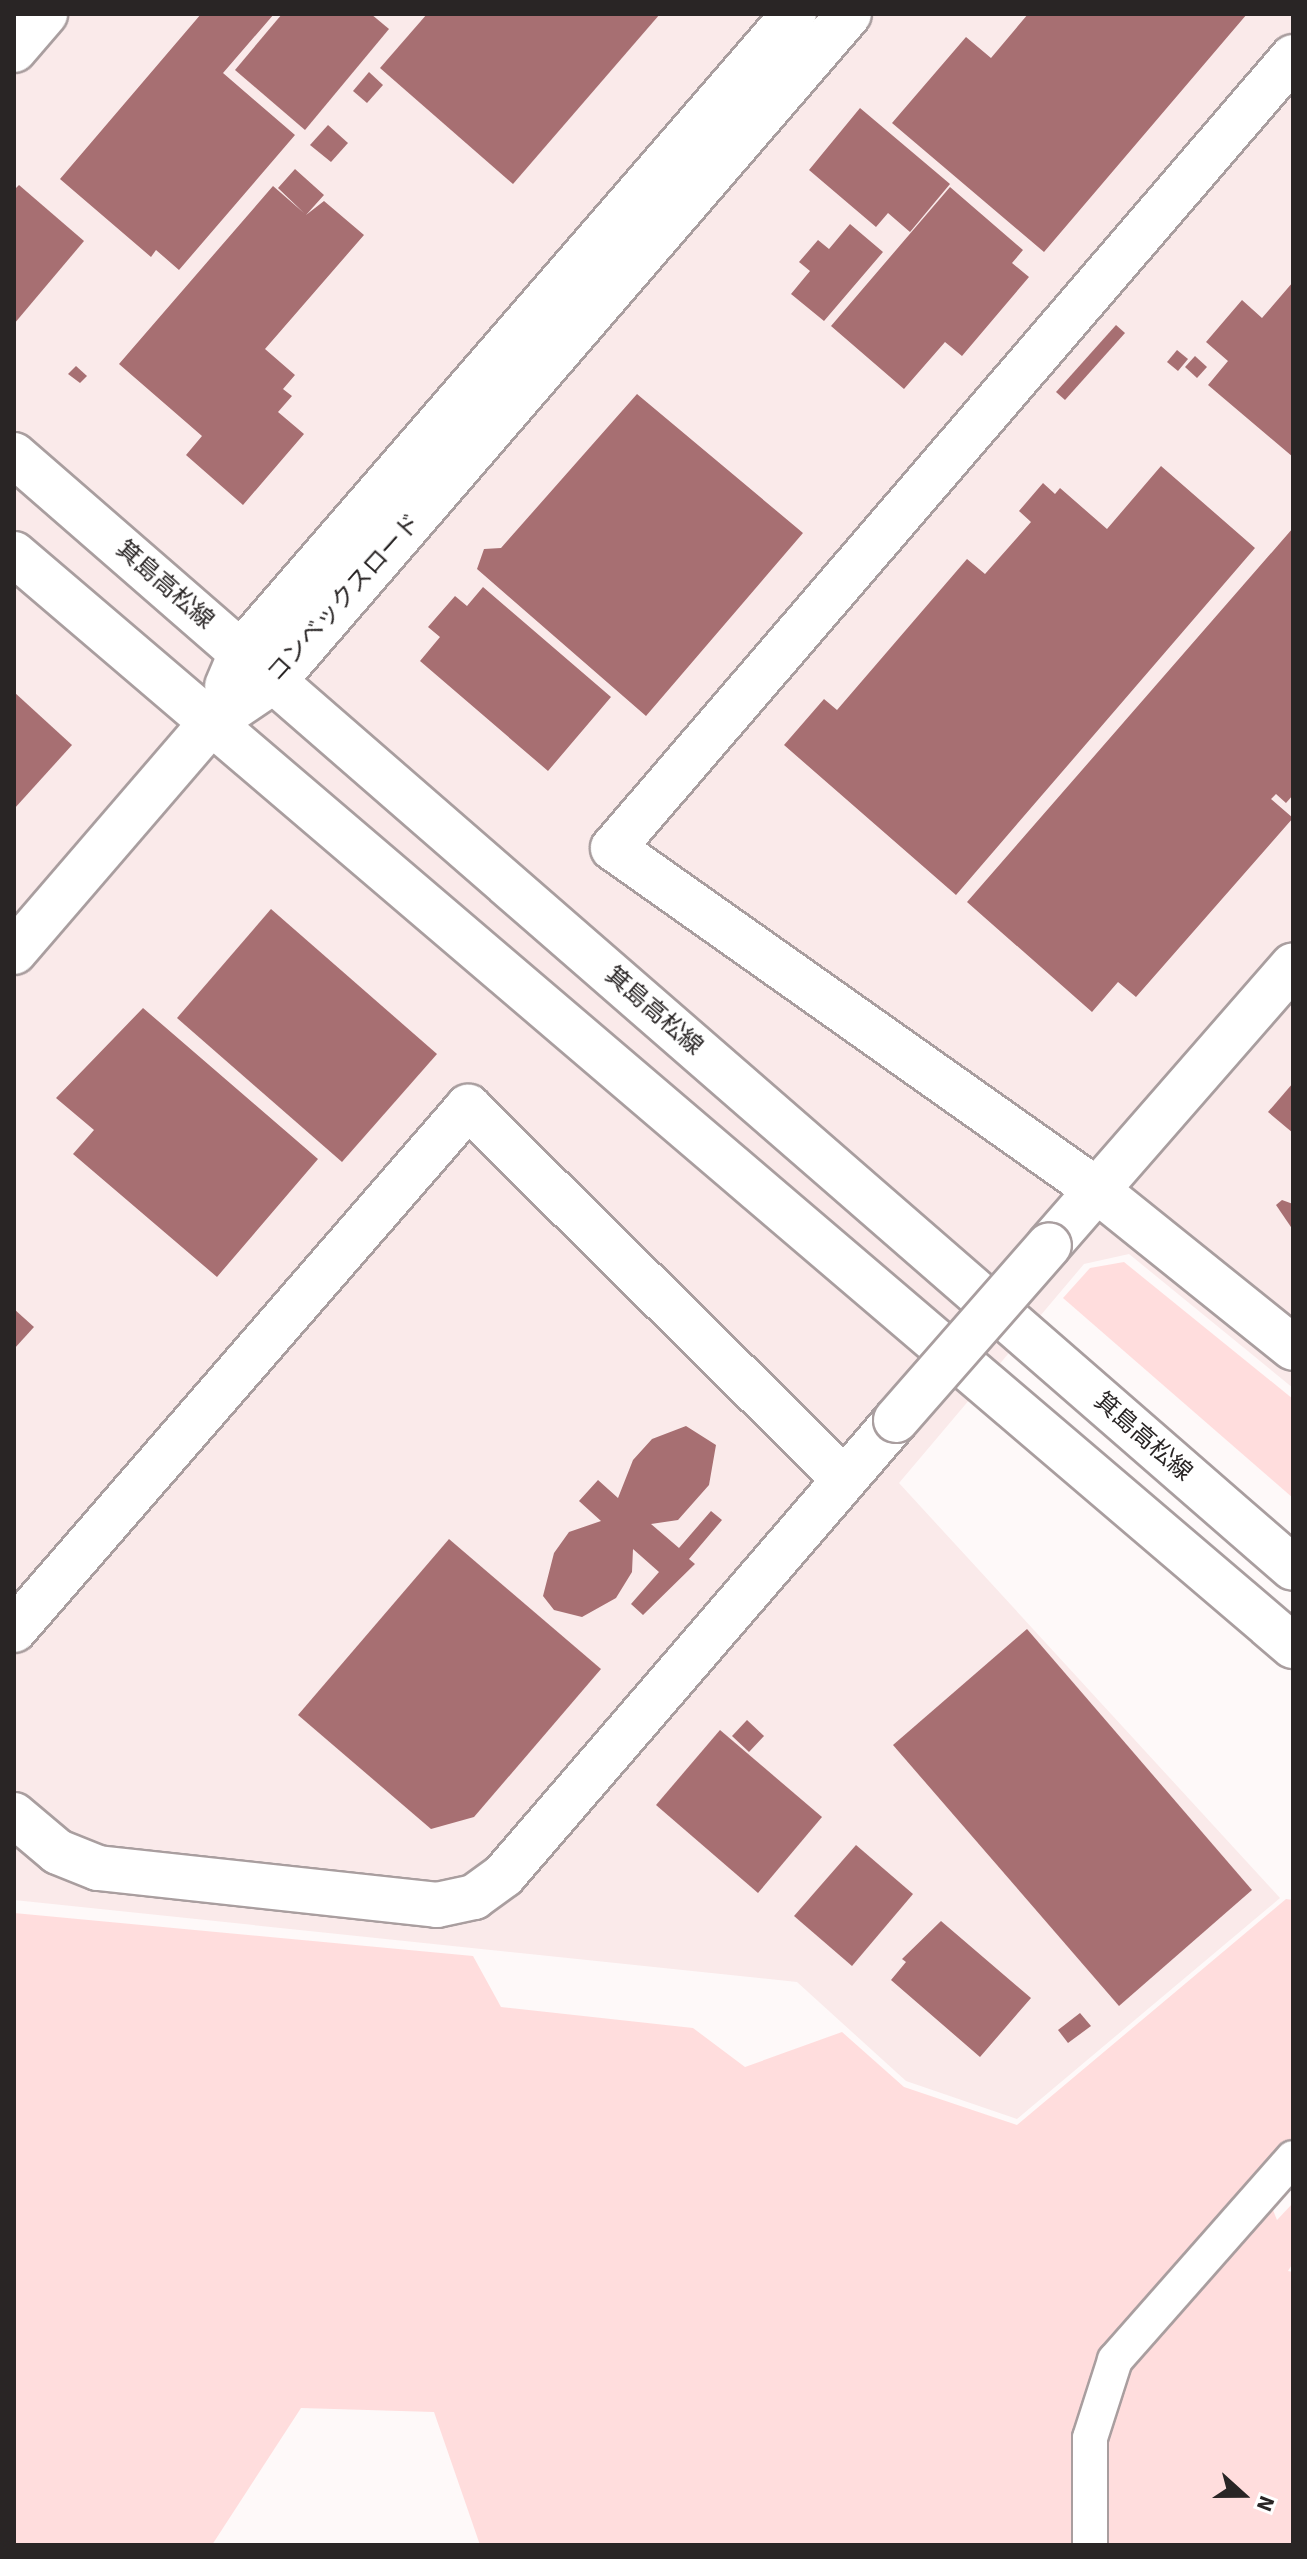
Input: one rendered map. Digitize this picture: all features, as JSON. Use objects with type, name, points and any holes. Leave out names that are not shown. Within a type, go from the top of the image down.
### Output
[{"type":"street","points":[[14,50],[45,14]]},
{"type":"street","name":"コンベックスロード","points":[[210,724],[242,651],[794,14]]},
{"type":"street","name":"コンベックスロード","points":[[210,724],[275,680],[849,14]]},
{"type":"street","points":[[1293,57],[613,848],[1098,1191],[1293,1348]]},
{"type":"street","name":"箕島高松線","points":[[14,455],[1293,1568]]},
{"type":"street","points":[[14,554],[1293,1646]]},
{"type":"street","points":[[14,952],[210,724]]},
{"type":"street","points":[[14,1815],[58,1852],[98,1868],[437,1905],[474,1897],[504,1875],[844,1479],[1293,965]]},
{"type":"street","points":[[14,1630],[468,1107],[844,1479]]},
{"type":"street","points":[[1090,2545],[1090,2438],[1115,2360],[1293,2158]]},
{"type":"shaded area","points":[[14,14],[1293,14],[1293,1388],[1129,1254],[1084,1264],[899,1483],[1280,1898],[1017,2119],[906,2081],[797,1982],[14,1900]]},
{"type":"shaded area","points":[[1124,1262],[1293,1399],[1293,1498],[1063,1298],[1090,1268]]},
{"type":"shaded area","points":[[1286,1899],[1293,1900],[1293,2143],[1261,2180],[1277,2220],[1293,2203],[1293,2263],[1288,2271],[1293,2272],[1293,2545],[480,2545],[434,2412],[301,2408],[212,2545],[14,2545],[14,1913],[473,1956],[501,2007],[693,2028],[745,2067],[842,2032],[904,2087],[1017,2125]]},
{"type":"building","points":[[201,14],[274,14],[223,73],[295,135],[179,270],[156,250],[151,257],[60,179]]},
{"type":"building","points":[[282,14],[371,14],[389,29],[305,130],[235,70]]},
{"type":"building","points":[[427,14],[660,14],[513,184],[380,68]]},
{"type":"building","points":[[1028,14],[1247,14],[1044,252],[892,123],[966,37],[991,58]]},
{"type":"building","points":[[369,72],[383,85],[367,103],[353,91]]},
{"type":"building","points":[[860,108],[950,184],[910,232],[888,213],[876,227],[809,170]]},
{"type":"building","points":[[328,125],[348,143],[331,162],[310,145]]},
{"type":"building","points":[[295,169],[324,195],[306,215],[324,201],[364,235],[265,349],[295,375],[283,389],[292,396],[278,412],[304,434],[243,505],[186,455],[202,436],[119,364],[273,186],[304,213],[278,188]]},
{"type":"building","points":[[19,185],[84,241],[14,324],[14,190]]},
{"type":"building","points":[[950,187],[1023,250],[1012,263],[1029,277],[962,356],[945,342],[904,389],[831,326]]},
{"type":"building","points":[[850,224],[883,252],[824,321],[791,294],[810,271],[799,262],[818,240],[829,249]]},
{"type":"building","points":[[1293,282],[1293,457],[1208,385],[1228,361],[1206,342],[1242,300],[1262,318]]},
{"type":"building","points":[[1116,325],[1125,333],[1065,400],[1056,392]]},
{"type":"building","points":[[1177,350],[1188,359],[1178,371],[1167,362]]},
{"type":"building","points":[[1195,356],[1207,367],[1197,378],[1185,367]]},
{"type":"building","points":[[76,366],[87,376],[80,383],[68,374]]},
{"type":"building","points":[[637,394],[803,533],[646,716],[477,569],[484,549],[501,548]]},
{"type":"building","points":[[1161,466],[1255,548],[956,895],[784,745],[824,699],[837,710],[967,559],[985,574],[1031,522],[1019,511],[1043,483],[1055,494],[1060,488],[1107,529]]},
{"type":"building","points":[[1293,528],[1293,795],[1286,803],[1276,794],[1271,799],[1293,818],[1136,997],[1118,982],[1092,1012],[967,902]]},
{"type":"building","points":[[483,587],[611,697],[548,771],[420,661],[440,637],[428,627],[455,596],[467,606]]},
{"type":"building","points":[[14,692],[72,745],[14,809]]},
{"type":"building","points":[[271,909],[437,1054],[342,1162],[177,1018]]},
{"type":"building","points":[[143,1008],[318,1159],[217,1277],[73,1154],[94,1130],[56,1098]]},
{"type":"building","points":[[1293,1083],[1293,1133],[1268,1112]]},
{"type":"building","points":[[1282,1200],[1293,1204],[1293,1230],[1276,1205]]},
{"type":"building","points":[[14,1309],[34,1327],[14,1349]]},
{"type":"building","points":[[686,1426],[716,1445],[709,1485],[678,1520],[651,1524],[679,1548],[711,1511],[722,1520],[689,1559],[695,1564],[643,1615],[631,1604],[659,1572],[633,1549],[632,1572],[616,1598],[582,1617],[554,1610],[543,1596],[554,1553],[569,1532],[601,1521],[579,1501],[598,1480],[618,1498],[633,1460],[652,1439]]},
{"type":"building","points":[[449,1539],[601,1669],[474,1817],[431,1829],[298,1715]]},
{"type":"building","points":[[1027,1629],[1252,1890],[1119,2006],[893,1745]]},
{"type":"building","points":[[747,1720],[764,1736],[749,1752],[732,1736]]},
{"type":"building","points":[[720,1730],[822,1817],[758,1893],[656,1805]]},
{"type":"building","points":[[856,1845],[913,1894],[852,1966],[794,1916]]},
{"type":"building","points":[[941,1921],[1031,1998],[980,2057],[891,1980],[906,1962],[902,1959]]},
{"type":"building","points":[[1080,2013],[1091,2026],[1068,2043],[1058,2030]]}]
